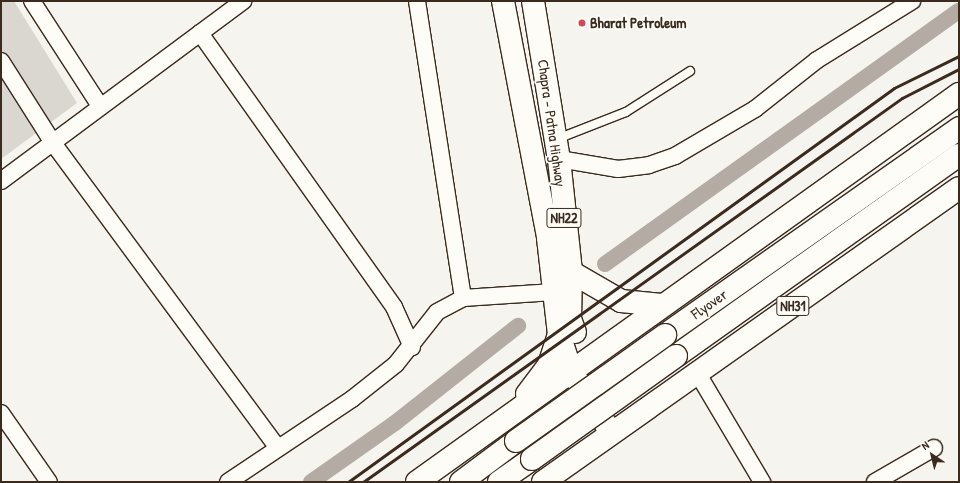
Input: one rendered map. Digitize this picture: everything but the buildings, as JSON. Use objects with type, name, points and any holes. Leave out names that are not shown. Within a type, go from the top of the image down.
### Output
[{"type":"highway","name":"Chapra - Patna Highway","points":[[503,1],[548,238],[559,334]]},
{"type":"highway","name":"Chapra - Patna Highway","points":[[533,1],[558,149],[571,272],[570,319],[577,371],[618,428]]},
{"type":"highway","points":[[473,443],[549,388],[577,371],[607,346],[662,305],[959,94]]},
{"type":"highway","name":"Flyover","points":[[461,482],[665,335],[959,128]]},
{"type":"highway","name":"Flyover","points":[[499,482],[959,155]]},
{"type":"highway","name":"NH31","points":[[618,428],[698,374],[959,188]]},
{"type":"highway","points":[[571,272],[621,301],[662,305]]},
{"type":"highway","points":[[559,334],[577,371]]},
{"type":"highway","name":"NH22","points":[[417,482],[473,443],[534,388],[549,365],[559,334]]},
{"type":"highway","points":[[607,346],[650,406]]},
{"type":"highway","points":[[549,388],[590,448]]},
{"type":"highway","points":[[543,482],[618,428]]},
{"type":"street","points":[[32,1],[100,106]]},
{"type":"street","points":[[417,1],[463,298]]},
{"type":"street","points":[[558,149],[618,169],[649,165],[675,156],[755,109],[817,60],[912,1]]},
{"type":"street","points":[[1,181],[241,2]]},
{"type":"street","points":[[200,33],[394,307],[412,347]]},
{"type":"street","points":[[1,61],[53,143],[277,447]]},
{"type":"street","points":[[228,482],[277,447],[352,399],[412,347],[438,312],[463,298],[554,292]]},
{"type":"street","points":[[698,374],[762,482]]},
{"type":"street","points":[[1,413],[49,482]]},
{"type":"street","points":[[875,482],[934,448]]},
{"type":"lane","points":[[558,149],[626,112],[690,72]]},
{"type":"shaded area","points":[[1,1],[14,1],[77,103],[1,159]]},
{"type":"waterway","points":[[605,264],[959,11]]},
{"type":"waterway","points":[[311,482],[395,423],[518,326]]},
{"type":"railway","points":[[348,482],[894,88],[959,56]]},
{"type":"railway","points":[[363,482],[902,98],[959,69]]},
{"type":"place","name":"Bharat Petroleum","points":[[582,23]]}]
